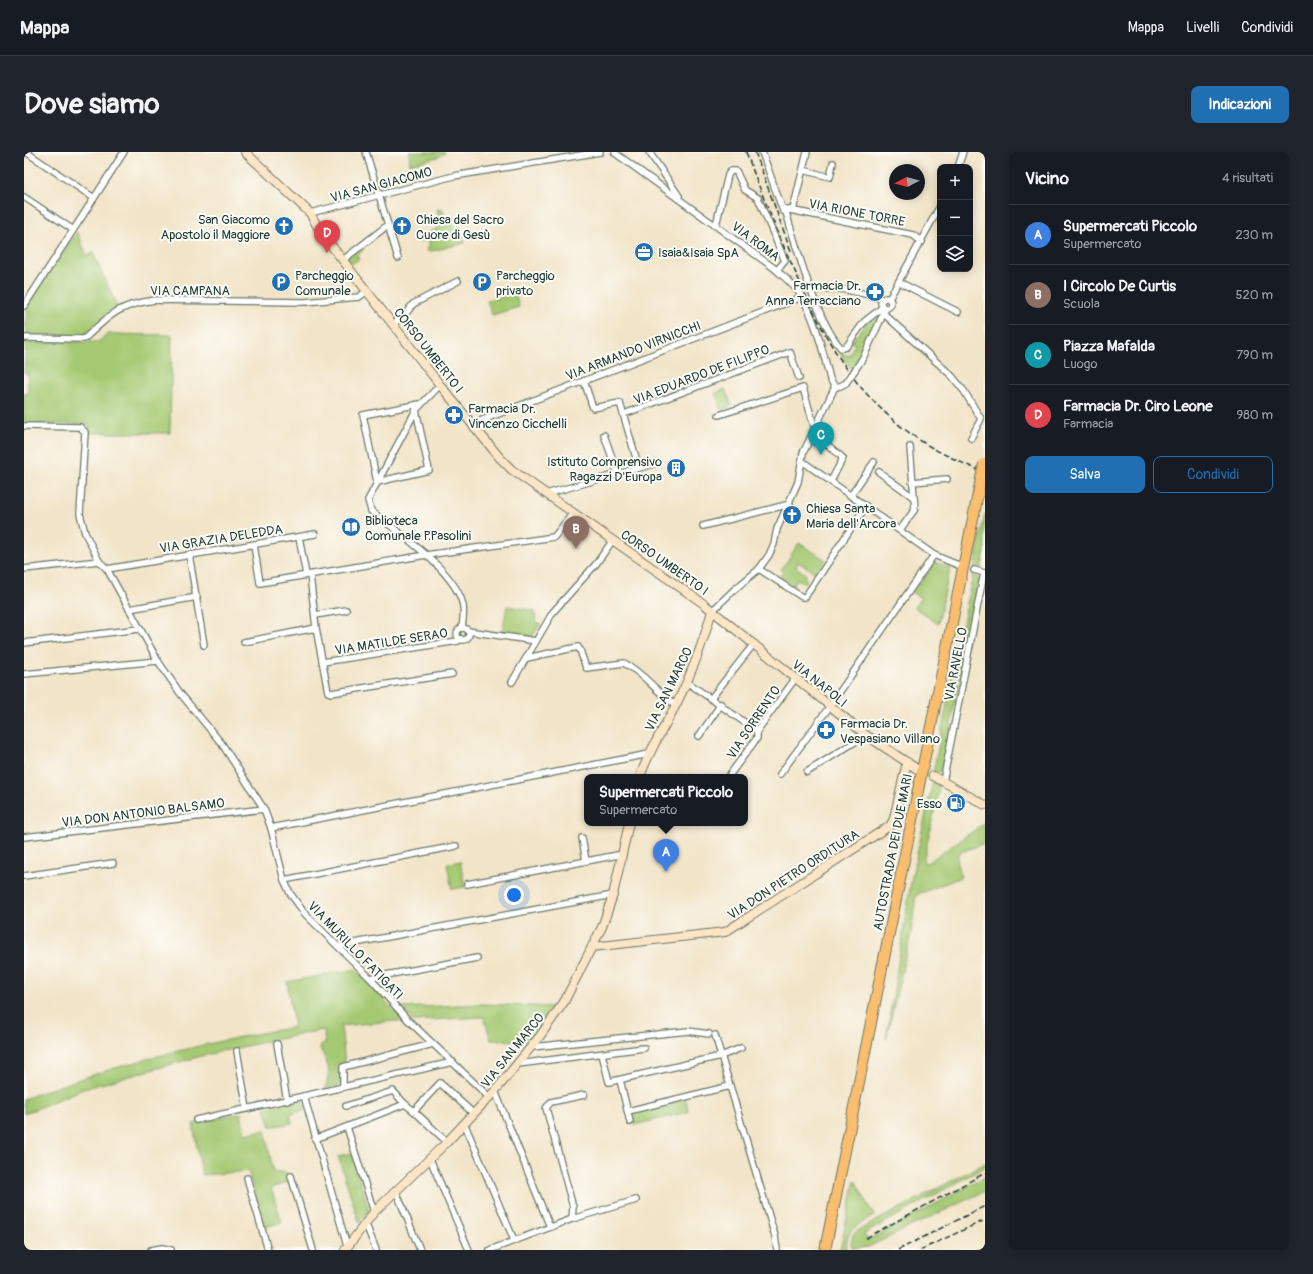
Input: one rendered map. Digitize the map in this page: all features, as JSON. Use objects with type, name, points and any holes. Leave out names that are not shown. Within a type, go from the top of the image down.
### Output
[{"type":"highway","name":"AUTOSTRADA DEI DUE MARI","points":[[825,1250],[985,462]]},
{"type":"highway","name":"AUTOSTRADA DEI DUE MARI","points":[[832,1250],[985,490]]},
{"type":"main road","name":"CORSO UMBERTO I","points":[[245,152],[310,213],[320,231],[440,384],[508,466],[712,611]]},
{"type":"main road","name":"VIA NAPOLI","points":[[712,611],[866,735],[917,769]]},
{"type":"main road","name":"VIA SAN MARCO","points":[[641,774],[649,754],[676,705],[698,657],[712,611]]},
{"type":"main road","name":"VIA DON PIETRO ORDITURA","points":[[592,947],[725,932],[891,825],[907,762]]},
{"type":"main road","points":[[932,776],[985,805]]},
{"type":"main road","name":"VIA SAN MARCO","points":[[346,1248],[374,1212],[447,1142],[492,1094],[532,1047],[564,1002],[602,927],[613,895],[628,826]]},
{"type":"street","points":[[24,306],[124,152]]},
{"type":"street","points":[[366,152],[398,258]]},
{"type":"street","name":"VIA SAN GIACOMO","points":[[310,213],[454,176],[600,152]]},
{"type":"street","name":"VIA ROMA","points":[[613,152],[681,199],[777,270],[793,285],[802,297],[817,334],[830,379],[835,387]]},
{"type":"street","points":[[649,152],[681,199]]},
{"type":"street","points":[[762,152],[783,211],[785,210],[812,291],[825,321],[841,348],[846,347],[864,322],[891,305],[886,299],[835,288],[823,288],[812,291]]},
{"type":"street","points":[[793,210],[807,152]]},
{"type":"street","points":[[959,164],[963,152]]},
{"type":"street","points":[[25,153],[94,198]]},
{"type":"street","points":[[803,170],[830,177],[833,163]]},
{"type":"street","points":[[716,225],[728,175],[731,171],[736,171],[745,190],[758,198],[772,228],[785,261],[777,270]]},
{"type":"street","points":[[658,184],[662,184],[665,181],[665,176]]},
{"type":"street","points":[[24,197],[72,230]]},
{"type":"street","name":"VIA RIONE TORRE","points":[[785,210],[793,210],[913,235],[922,242]]},
{"type":"street","points":[[937,212],[899,282],[886,299],[881,302],[884,309],[952,376],[964,391],[981,419],[971,438]]},
{"type":"street","points":[[343,260],[388,225]]},
{"type":"street","points":[[393,324],[404,316],[413,304],[458,281]]},
{"type":"street","points":[[899,282],[958,312]]},
{"type":"street","name":"VIA CAMPANA","points":[[24,338],[84,339],[111,314],[137,302],[155,300],[305,302],[359,298],[367,291]]},
{"type":"street","name":"VIA ARMANDO VIRNICCHI","points":[[472,424],[802,297]]},
{"type":"street","points":[[712,611],[759,569],[769,555],[774,544],[777,528],[790,504],[798,482],[802,461],[814,428],[835,387],[846,383],[855,370],[884,309]]},
{"type":"street","name":"VIA EDUARDO DE FILIPPO","points":[[639,468],[624,414],[790,352],[799,378]]},
{"type":"street","points":[[584,381],[594,408],[620,403],[624,414]]},
{"type":"street","points":[[440,384],[416,410],[368,500],[371,511],[426,555],[447,576],[463,606],[462,628],[457,634],[462,639],[468,636],[468,631]]},
{"type":"street","points":[[720,415],[803,388],[814,428],[821,440],[843,458],[831,481]]},
{"type":"street","points":[[377,482],[363,415],[420,404]]},
{"type":"street","points":[[377,482],[429,470],[416,410]]},
{"type":"street","name":"VIA MURILLO FATIGATI","points":[[24,426],[80,427],[85,432],[80,514],[85,534],[99,561],[107,569],[158,661],[180,693],[222,744],[264,809],[271,828],[284,880],[290,893],[305,914],[370,978],[408,1020],[453,1062],[492,1094]]},
{"type":"street","points":[[604,435],[618,474]]},
{"type":"street","points":[[900,530],[915,509],[910,447]]},
{"type":"street","points":[[802,461],[934,555],[958,565]]},
{"type":"street","points":[[851,495],[874,462]]},
{"type":"street","points":[[546,494],[657,463]]},
{"type":"street","points":[[878,472],[914,497]]},
{"type":"street","points":[[912,482],[947,479]]},
{"type":"street","points":[[703,526],[790,504]]},
{"type":"street","points":[[759,569],[803,598],[866,506]]},
{"type":"street","points":[[254,545],[260,583],[426,555],[554,537],[573,513]]},
{"type":"street","points":[[299,537],[315,534]]},
{"type":"street","name":"VIA GRAZIA DELEDDA","points":[[107,569],[189,554],[299,537],[308,575],[328,692],[331,693],[452,674]]},
{"type":"street","points":[[512,682],[553,612],[596,564],[613,540]]},
{"type":"street","points":[[189,554],[204,645]]},
{"type":"street","points":[[780,774],[830,706],[934,555]]},
{"type":"street","points":[[24,568],[99,561]]},
{"type":"street","points":[[974,570],[985,573]]},
{"type":"street","name":"VIA RAVELLO","points":[[943,782],[985,573]]},
{"type":"street","points":[[129,609],[197,597]]},
{"type":"street","points":[[315,615],[346,610]]},
{"type":"street","points":[[244,642],[316,628]]},
{"type":"street","points":[[462,628],[468,631],[536,641]]},
{"type":"street","points":[[24,643],[139,629]]},
{"type":"street","name":"VIA MATILDE SERAO","points":[[323,662],[458,641],[462,639]]},
{"type":"street","points":[[712,698],[754,645]]},
{"type":"street","points":[[527,658],[578,647],[586,668],[624,663],[641,674],[664,697],[676,705]]},
{"type":"street","points":[[24,674],[158,661]]},
{"type":"street","name":"VIA SORRENTO","points":[[730,774],[757,738],[757,731],[795,679]]},
{"type":"street","points":[[687,682],[721,704],[757,731]]},
{"type":"street","points":[[699,736],[721,704]]},
{"type":"street","points":[[807,772],[866,735]]},
{"type":"street","points":[[271,828],[649,754]]},
{"type":"street","name":"VIA DON ANTONIO BALSAMO","points":[[24,836],[264,809]]},
{"type":"street","points":[[582,838],[586,861]]},
{"type":"street","points":[[284,880],[456,846]]},
{"type":"street","points":[[468,884],[623,854]]},
{"type":"street","points":[[24,876],[113,862]]},
{"type":"street","points":[[338,946],[613,895]]},
{"type":"street","points":[[370,978],[477,958]]},
{"type":"street","points":[[532,1047],[688,1031],[712,1034],[721,1056],[775,1236],[777,1250]]},
{"type":"street","points":[[277,1044],[287,1100]]},
{"type":"street","points":[[344,1087],[343,1067],[433,1044]]},
{"type":"street","points":[[518,1064],[644,1048]]},
{"type":"street","points":[[602,1054],[609,1082],[721,1056],[741,1048]]},
{"type":"street","points":[[237,1050],[247,1109]]},
{"type":"street","points":[[196,1120],[453,1062]]},
{"type":"street","points":[[620,1080],[630,1122]]},
{"type":"street","points":[[414,1111],[440,1083],[474,1114]]},
{"type":"street","points":[[628,1111],[730,1086]]},
{"type":"street","points":[[346,1106],[393,1091],[405,1104],[447,1142]]},
{"type":"street","points":[[492,1094],[550,1227]]},
{"type":"street","points":[[572,1219],[573,1207],[546,1108],[549,1103],[584,1095]]},
{"type":"street","points":[[304,1096],[346,1248]]},
{"type":"street","points":[[315,1139],[405,1104]]},
{"type":"street","points":[[464,1124],[514,1240]]},
{"type":"street","points":[[347,1127],[374,1212]]},
{"type":"street","points":[[430,1159],[469,1250]]},
{"type":"street","points":[[290,1176],[313,1250]]},
{"type":"street","points":[[246,1178],[268,1250]]},
{"type":"street","points":[[396,1191],[420,1250]]},
{"type":"street","points":[[490,1250],[572,1219],[636,1200]]},
{"type":"street","points":[[365,1222],[376,1250]]},
{"type":"street","points":[[151,1250],[162,1248],[171,1250]]},
{"type":"green space","points":[[409,152],[446,152],[438,157],[410,164]]},
{"type":"green space","points":[[437,209],[443,210],[445,218],[451,216],[454,228],[460,226],[465,243],[428,252],[427,247],[430,246],[428,240],[418,242],[417,237],[437,229],[436,217],[439,217]]},
{"type":"green space","points":[[77,232],[87,256],[93,253],[118,308],[107,314],[83,336],[26,334],[26,317],[30,301]]},
{"type":"green space","points":[[362,245],[364,249],[357,256],[359,259],[351,264],[346,258]]},
{"type":"green space","points":[[515,293],[519,307],[492,315],[487,301]]},
{"type":"green space","points":[[881,312],[852,370],[840,353],[849,356],[855,344],[851,342],[869,320]]},
{"type":"green space","points":[[106,334],[172,335],[170,433],[89,433],[89,424],[31,424],[24,421],[24,394],[28,394],[28,373],[24,373],[26,342],[93,342],[100,341]]},
{"type":"green space","points":[[725,389],[732,406],[721,410],[715,393]]},
{"type":"green space","points":[[985,514],[985,553],[981,568],[974,567]]},
{"type":"green space","points":[[799,543],[826,560],[816,573],[798,562],[796,567],[806,574],[804,578],[807,580],[805,583],[797,579],[793,586],[780,577],[783,572],[781,570]]},
{"type":"green space","points":[[935,562],[950,568],[938,624],[914,607],[921,598],[911,592],[917,583],[921,583]]},
{"type":"green space","points":[[973,574],[978,576],[979,580],[942,770],[933,773]]},
{"type":"green space","points":[[507,606],[535,611],[536,623],[541,623],[532,637],[502,632]]},
{"type":"green space","points":[[933,782],[936,783],[939,789],[923,862],[927,863],[985,823],[985,843],[958,853],[957,864],[961,877],[916,895],[911,933],[886,1039],[912,876]]},
{"type":"green space","points":[[460,861],[465,887],[452,889],[447,864]]},
{"type":"green space","points":[[356,969],[396,1013],[407,1021],[341,1026],[345,1064],[339,1066],[341,1085],[325,1089],[328,1077],[328,1068],[320,1048],[321,1045],[326,1042],[324,1037],[325,1032],[321,1030],[205,1055],[83,1089],[24,1114],[24,1099],[124,1065],[225,1040],[294,1027],[287,982]]},
{"type":"green space","points":[[481,1004],[556,1007],[532,1041],[491,1040],[484,1017],[413,1021],[401,1008]]},
{"type":"green space","points":[[302,1099],[305,1109],[290,1115],[292,1123],[271,1127],[265,1108]]},
{"type":"green space","points":[[686,1099],[689,1112],[634,1125],[631,1112]]},
{"type":"green space","points":[[241,1113],[245,1134],[265,1130],[273,1171],[287,1173],[289,1182],[271,1188],[282,1222],[265,1227],[248,1171],[202,1175],[193,1124]]},
{"type":"green space","points":[[352,1153],[369,1211],[359,1222],[338,1156]]},
{"type":"green space","points":[[985,1163],[985,1167],[864,1234],[868,1241],[985,1177],[985,1191],[868,1247],[853,1248],[851,1244],[853,1234],[859,1230]]},
{"type":"green space","points":[[855,1180],[874,1216],[853,1228],[848,1237],[847,1250],[840,1250]]},
{"type":"railway","points":[[746,152],[777,231],[820,325],[832,346],[859,385],[875,403],[915,437],[940,452],[985,473]]},
{"type":"railway","points":[[755,152],[791,251]]},
{"type":"railway","points":[[866,1238],[985,1173]]},
{"type":"railway","points":[[898,1250],[985,1206]]},
{"type":"railway","points":[[920,1250],[985,1220]]},
{"type":"place","name":"San Giacomo Apostolo il Maggiore","points":[[284,226]]},
{"type":"place","name":"Chiesa del Sacro Cuore di Gesù","points":[[402,226]]},
{"type":"place","name":"Isaia&Isaia SpA","points":[[644,252]]},
{"type":"place","name":"Farmacia Dr. Ciro Leone","points":[[327,253]]},
{"type":"place","name":"Parcheggio Comunale","points":[[281,282]]},
{"type":"place","name":"Parcheggio privato","points":[[482,282]]},
{"type":"place","name":"Farmacia Dr. Anna Terracciano","points":[[875,292]]},
{"type":"place","name":"Farmacia Dr. Vincenzo Cicchelli","points":[[454,415]]},
{"type":"place","name":"Piazza Mafalda","points":[[821,455]]},
{"type":"place","name":"Istituto Comprensivo Ragazzi D'Europa","points":[[676,468]]},
{"type":"place","name":"Chiesa Santa Maria dell'Arcora","points":[[792,515]]},
{"type":"place","name":"Biblioteca Comunale P.Pasolini","points":[[351,527]]},
{"type":"place","name":"I Circolo De Curtis","points":[[576,549]]},
{"type":"place","name":"Farmacia Dr. Vespasiano Villano","points":[[826,730]]},
{"type":"place","name":"Esso","points":[[956,803]]},
{"type":"place","name":"Supermercati Piccolo","points":[[666,872]]}]
